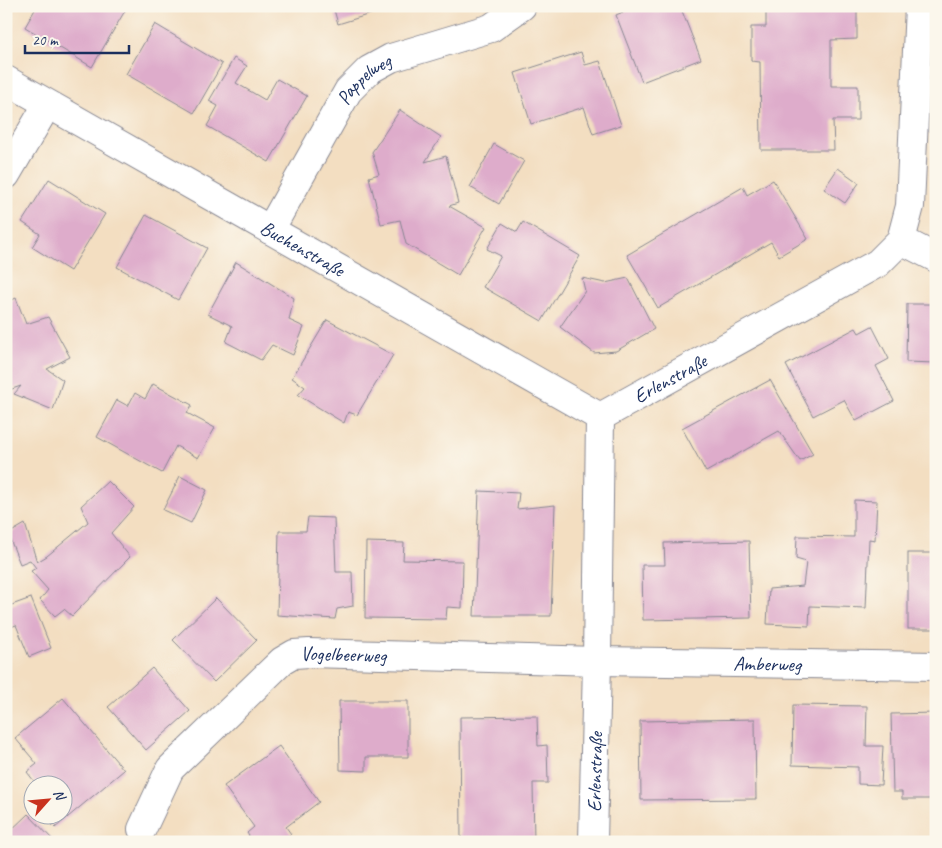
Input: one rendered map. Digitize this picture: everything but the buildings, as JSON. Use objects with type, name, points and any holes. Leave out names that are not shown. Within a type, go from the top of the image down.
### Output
[{"type":"street","name":"Pappelweg","points":[[270,230],[348,91],[369,70],[391,58],[491,28],[522,6]]},
{"type":"street","points":[[919,6],[910,206],[901,240],[936,258]]},
{"type":"street","name":"Buchenstraße","points":[[6,80],[600,417]]},
{"type":"street","points":[[6,175],[47,104]]},
{"type":"street","name":"Erlenstraße","points":[[593,842],[600,417],[878,263],[901,240]]},
{"type":"street","name":"Vogelbeerweg","points":[[142,829],[170,769],[282,661],[294,654],[597,661]]},
{"type":"street","name":"Amberweg","points":[[597,661],[936,666]]}]
